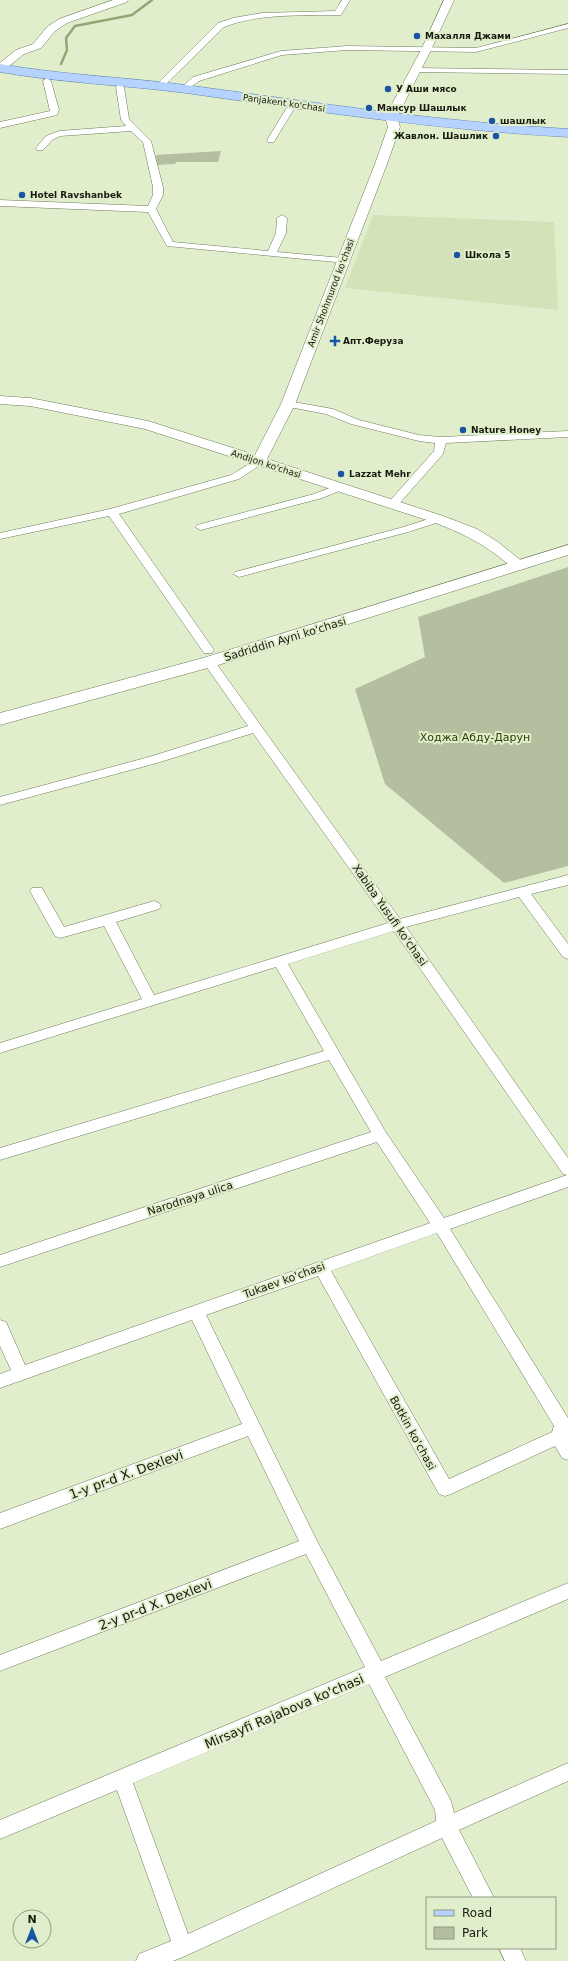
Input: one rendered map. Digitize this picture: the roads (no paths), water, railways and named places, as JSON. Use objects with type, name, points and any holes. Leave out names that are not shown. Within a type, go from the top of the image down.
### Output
[{"type":"main road","name":"Panjakent ko'chasi","points":[[0,68],[40,75],[184,89],[392,120],[568,133]]},
{"type":"main road","name":"Panjakent ko'chasi","points":[[0,74],[180,93],[290,109],[491,132],[568,137]]},
{"type":"main road","name":"Sadriddin Ayni ko'chasi","points":[[514,562],[568,539]]},
{"type":"main road","name":"Sadriddin Ayni ko'chasi","points":[[0,719],[514,562],[568,550]]},
{"type":"main road","name":"Sadriddin Ayni ko'chasi","points":[[0,706],[209,656]]},
{"type":"street","points":[[0,68],[20,52],[38,46],[51,30],[63,21],[124,0]]},
{"type":"street","points":[[159,86],[221,25],[249,17],[338,13],[346,0]]},
{"type":"street","name":"Amir Shohmurod ko'chasi","points":[[259,462],[288,404],[381,164],[394,127],[392,120],[449,0]]},
{"type":"street","points":[[184,89],[196,79],[281,54],[347,48],[476,50],[568,26]]},
{"type":"street","points":[[416,70],[568,72]]},
{"type":"street","points":[[0,125],[54,113],[55,110],[47,80]]},
{"type":"street","points":[[120,87],[125,120],[147,141],[158,186],[158,196],[151,209]]},
{"type":"street","points":[[271,140],[290,109]]},
{"type":"street","points":[[40,148],[49,138],[59,134],[133,128]]},
{"type":"street","points":[[0,203],[151,209]]},
{"type":"street","points":[[151,209],[170,244],[343,261]]},
{"type":"street","points":[[271,254],[281,233],[282,218]]},
{"type":"street","name":"Andijon ko'chasi","points":[[0,400],[30,402],[148,425],[438,519],[472,532],[493,545],[514,562]]},
{"type":"street","points":[[288,404],[329,411],[348,419],[399,434],[419,438],[441,440],[568,434]]},
{"type":"street","points":[[393,504],[439,452],[441,440]]},
{"type":"street","points":[[0,536],[112,512],[235,477],[259,462]]},
{"type":"street","points":[[201,527],[318,496],[340,487]]},
{"type":"street","name":"Xabiba Yusufi ko'chasi","points":[[112,512],[209,656],[255,728],[397,924],[568,1170]]},
{"type":"street","points":[[239,574],[404,530],[438,519]]},
{"type":"street","points":[[0,801],[152,760],[255,728]]},
{"type":"street","points":[[0,1048],[280,962],[397,924],[568,880]]},
{"type":"street","points":[[37,891],[60,933],[154,906]]},
{"type":"street","points":[[522,892],[568,954]]},
{"type":"street","points":[[108,920],[151,1002]]},
{"type":"street","points":[[280,962],[332,1054],[380,1134],[440,1225],[563,1425],[559,1437],[568,1453]]},
{"type":"street","points":[[0,1154],[332,1054]]},
{"type":"street","name":"Narodnaya ulica","points":[[0,1261],[380,1134]]},
{"type":"street","name":"Tukaev ko'chasi","points":[[0,1381],[568,1181]]},
{"type":"street","name":"Botkin ko'chasi","points":[[321,1267],[445,1489],[559,1437]]},
{"type":"street","points":[[196,1311],[310,1544],[444,1808],[446,1826],[483,1897]]},
{"type":"street","points":[[0,1326],[20,1373]]},
{"type":"street","name":"1-y pr-d X. Dexlevi","points":[[0,1521],[253,1427]]},
{"type":"street","name":"2-y pr-d X. Dexlevi","points":[[0,1663],[310,1544]]},
{"type":"street","name":"Mirsayfi Rajabova ko'chasi","points":[[0,1830],[568,1591]]},
{"type":"street","points":[[146,1961],[182,1947],[568,1772]]},
{"type":"street","points":[[122,1779],[182,1947]]},
{"type":"street","points":[[510,1949],[516,1961]]},
{"type":"waterway","points":[[61,64],[67,50],[66,38],[75,26],[132,15],[152,0]]},
{"type":"place","name":"Махалля Джами","points":[[417,36]]},
{"type":"place","name":"У Аши мясо","points":[[388,89]]},
{"type":"place","name":"Мансур Шашлык","points":[[369,108]]},
{"type":"place","name":"шашлык","points":[[492,121]]},
{"type":"place","name":"Жавлон. Шашлик","points":[[496,136]]},
{"type":"place","name":"Hotel Ravshanbek","points":[[22,195]]},
{"type":"place","name":"Школа 5","points":[[457,255]]},
{"type":"place","name":"Апт.Феруза","points":[[335,341]]},
{"type":"place","name":"Nature Honey","points":[[463,430]]},
{"type":"place","name":"Lazzat Mehr","points":[[341,474]]},
{"type":"park label","name":"Ходжа Абду-Дарун","points":[[475,737]]}]
